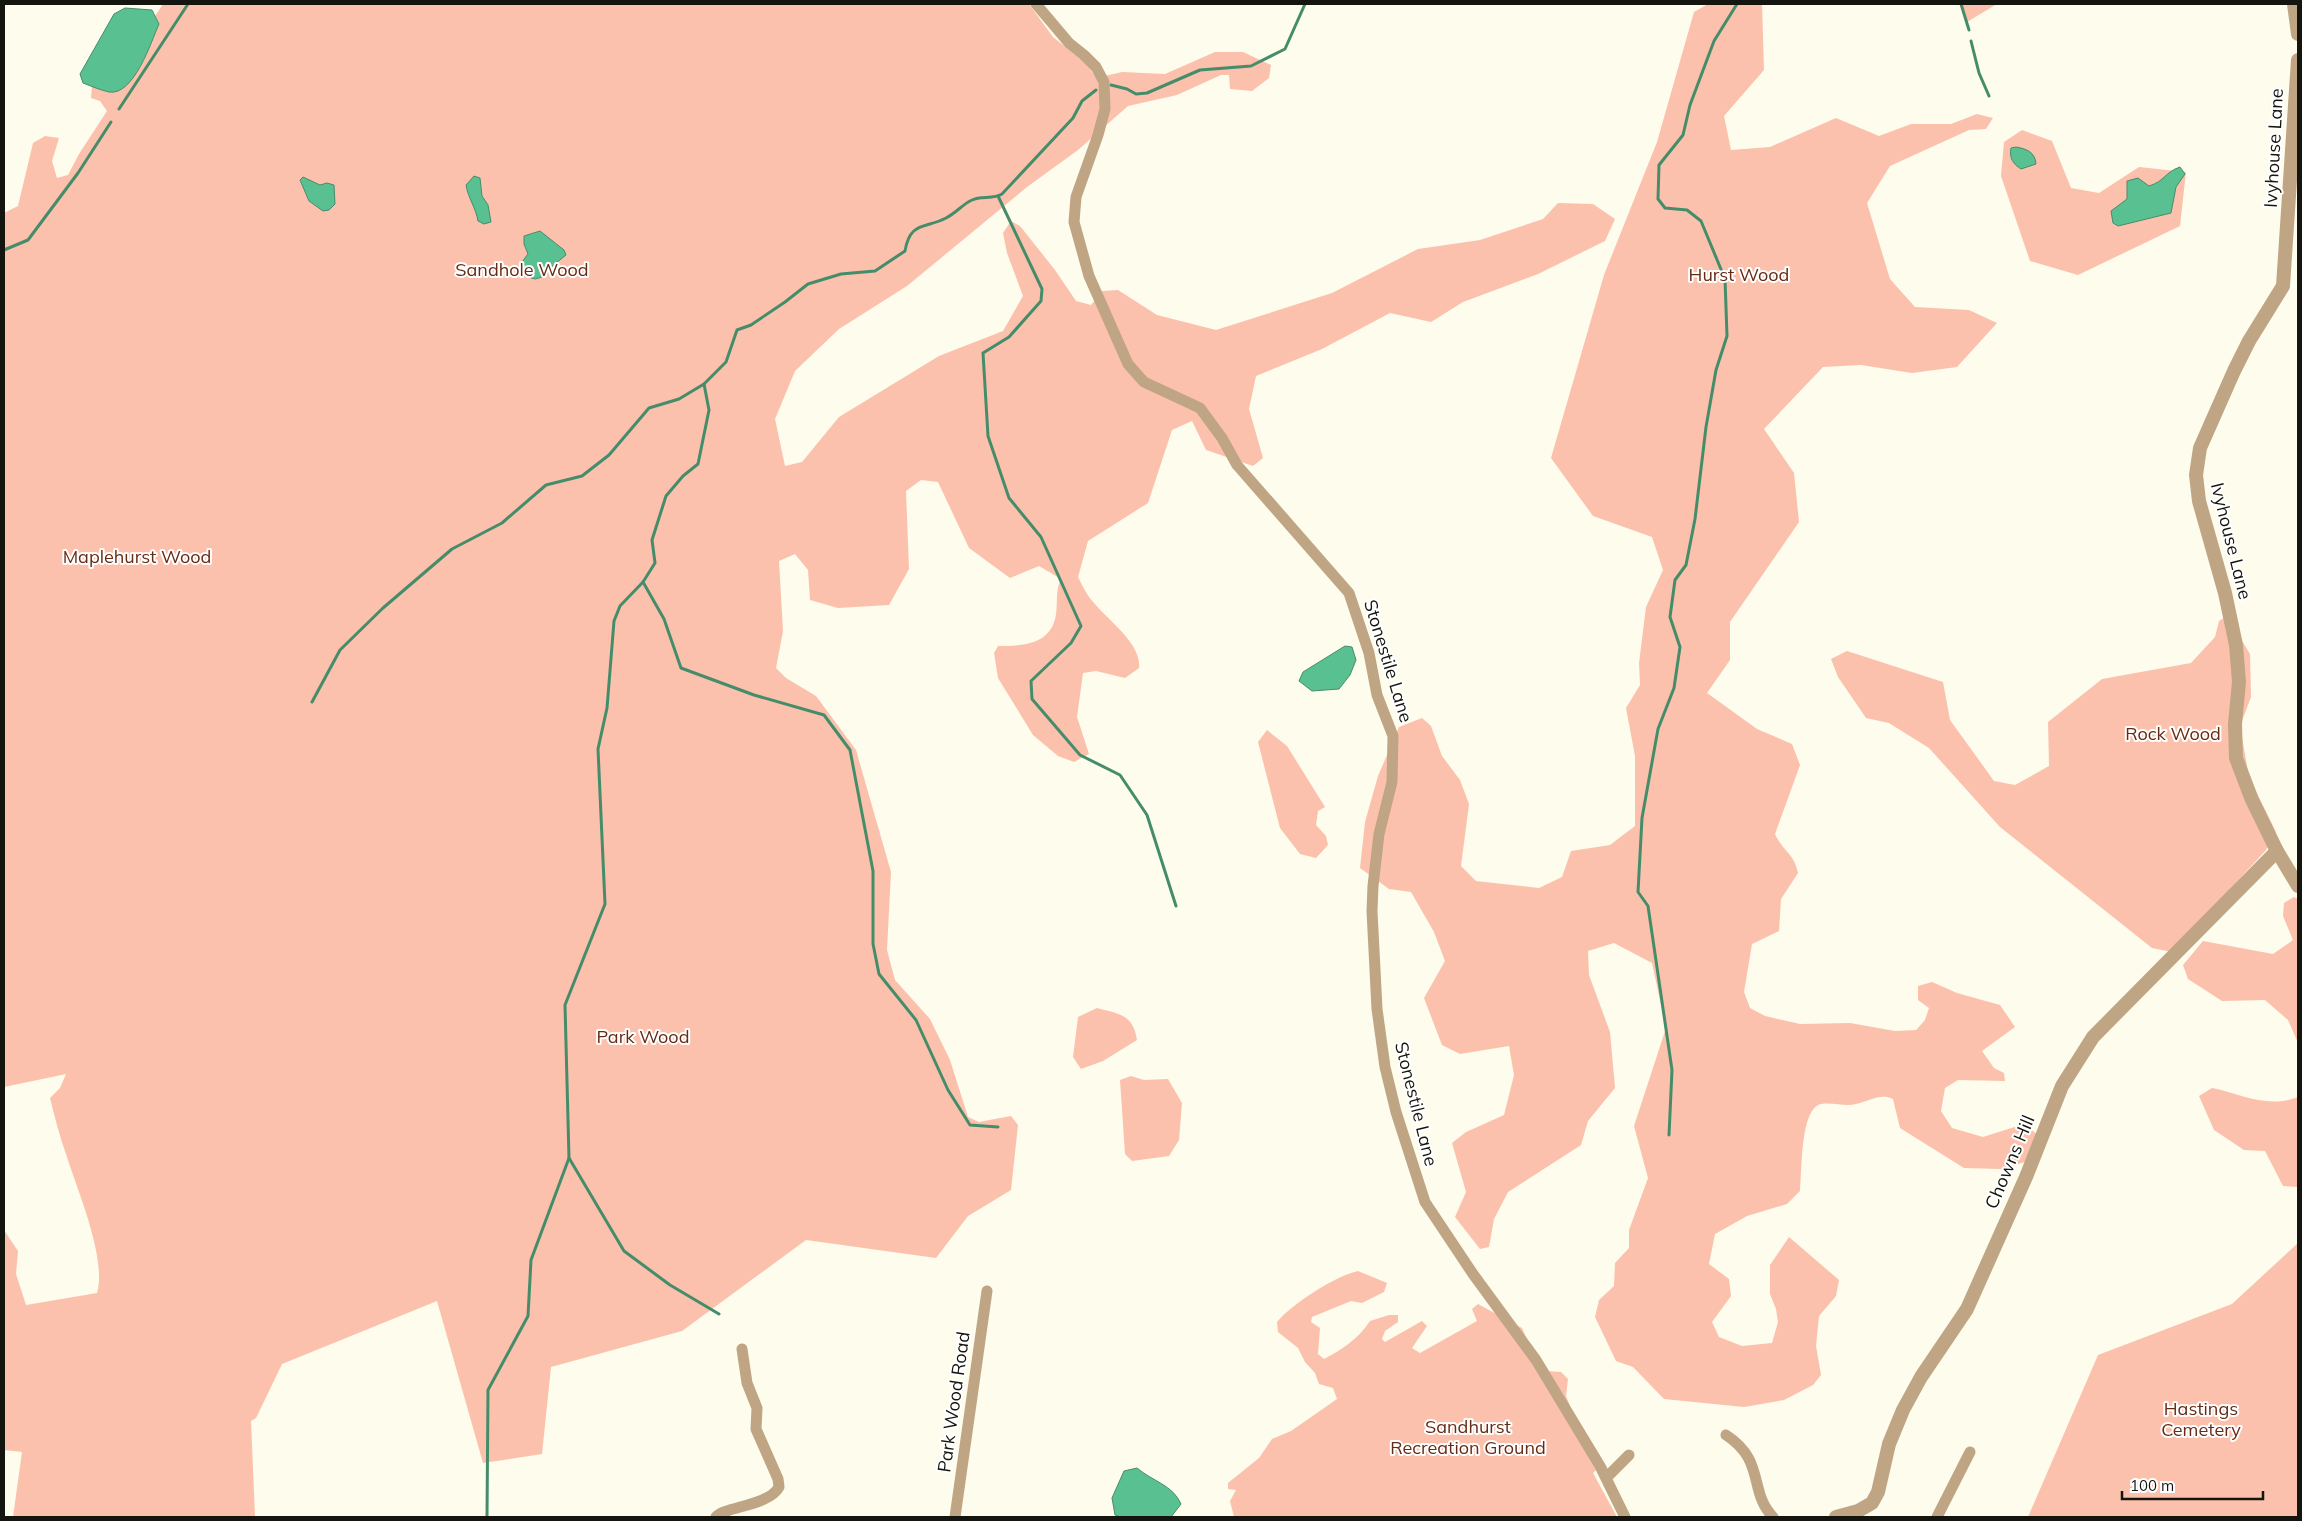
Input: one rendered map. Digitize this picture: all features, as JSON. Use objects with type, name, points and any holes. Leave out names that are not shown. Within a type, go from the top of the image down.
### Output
[{"type":"street","name":"Stonestile Lane","points":[[1036,4],[1069,43],[1096,68],[1104,82],[1105,109],[1076,197],[1074,222],[1089,276],[1128,364],[1144,382],[1200,408],[1222,438],[1237,465],[1348,592],[1368,653],[1377,695],[1393,736],[1392,782],[1379,834],[1372,911],[1377,1009],[1385,1067],[1396,1112],[1418,1184],[1430,1210],[1536,1360],[1606,1477],[1625,1517]]},
{"type":"street","points":[[2294,4],[2298,34]]},
{"type":"street","name":"Ivyhouse Lane","points":[[2298,60],[2283,286],[2249,341],[2234,371],[2200,448],[2196,474],[2199,501],[2225,594],[2236,645],[2240,682],[2235,724],[2236,758],[2252,800],[2277,851],[2298,886]]},
{"type":"street","name":"Chowns Hill","points":[[1836,1517],[1858,1511],[1872,1503],[1878,1492],[1889,1444],[1903,1410],[1921,1376],[1967,1309],[2026,1177],[2062,1086],[2093,1037],[2277,851]]},
{"type":"street","name":"Park Wood Road","points":[[956,1517],[987,1291]]},
{"type":"street","points":[[716,1517],[720,1513],[743,1508],[773,1494],[779,1487],[778,1479],[756,1430],[757,1408],[746,1383],[742,1349]]},
{"type":"street","points":[[1726,1435],[1744,1450],[1755,1472],[1762,1501],[1773,1517]]},
{"type":"street","points":[[1937,1517],[1970,1452]]},
{"type":"street","points":[[1606,1477],[1629,1455]]},
{"type":"green space","points":[[163,4],[1029,4],[1053,37],[1087,64],[1096,78],[1122,72],[1165,74],[1215,52],[1243,52],[1271,65],[1269,78],[1252,91],[1230,89],[1229,75],[1221,75],[1177,95],[1128,106],[1078,150],[1027,187],[907,286],[839,329],[795,371],[775,419],[785,466],[802,462],[839,417],[939,356],[1003,331],[1023,296],[1007,253],[1003,233],[1011,221],[1020,226],[1055,270],[1076,301],[1091,305],[1102,291],[1118,290],[1157,315],[1216,330],[1332,293],[1418,249],[1480,240],[1543,219],[1558,203],[1593,204],[1615,219],[1605,241],[1538,274],[1463,302],[1431,322],[1390,313],[1322,349],[1256,376],[1249,409],[1263,458],[1253,466],[1206,450],[1192,421],[1172,430],[1148,503],[1088,541],[1078,577],[1093,602],[1128,639],[1138,658],[1139,668],[1125,678],[1096,671],[1083,673],[1077,717],[1089,754],[1074,762],[1058,756],[1033,735],[998,678],[994,653],[998,646],[1034,642],[1049,632],[1056,614],[1057,592],[1061,579],[1039,566],[1010,578],[969,548],[938,482],[921,480],[906,491],[909,569],[889,605],[838,608],[810,600],[808,570],[795,554],[779,561],[783,631],[776,668],[786,678],[816,696],[856,750],[891,872],[887,950],[895,980],[930,1019],[950,1060],[968,1117],[979,1122],[1011,1116],[1018,1125],[1011,1190],[968,1216],[936,1258],[806,1240],[682,1331],[551,1367],[542,1454],[483,1463],[437,1301],[282,1364],[256,1418],[251,1421],[255,1517],[13,1517],[22,1452],[4,1450],[4,1230],[18,1251],[16,1274],[26,1305],[97,1293],[99,1279],[95,1244],[90,1225],[62,1143],[50,1098],[60,1088],[66,1074],[4,1087],[4,213],[18,206],[33,143],[45,136],[59,138],[52,161],[57,178],[68,175],[79,154],[107,111],[100,101],[91,98],[92,86],[111,92],[159,24],[155,16]]},
{"type":"green space","name":"Hurst Wood","points":[[1708,4],[1762,4],[1764,70],[1724,116],[1731,150],[1770,147],[1836,118],[1879,136],[1911,124],[1951,124],[1977,114],[1993,118],[1986,129],[1969,130],[1890,166],[1867,203],[1890,279],[1915,307],[1969,310],[1997,323],[1957,367],[1912,373],[1861,365],[1823,367],[1764,429],[1794,473],[1799,522],[1730,622],[1730,660],[1707,693],[1757,729],[1792,744],[1800,765],[1775,834],[1794,861],[1798,873],[1781,899],[1779,931],[1752,944],[1744,992],[1750,1008],[1765,1016],[1800,1024],[1850,1023],[1895,1031],[1916,1030],[1925,1020],[1929,1008],[1918,1000],[1918,986],[1932,982],[1957,993],[2000,1005],[2015,1027],[1982,1051],[1994,1068],[2004,1073],[2005,1081],[1958,1080],[1945,1088],[1941,1111],[1952,1128],[1983,1137],[2024,1124],[2038,1135],[2025,1162],[2001,1169],[1964,1168],[1900,1128],[1893,1099],[1888,1097],[1879,1097],[1852,1105],[1821,1104],[1814,1108],[1809,1117],[1803,1142],[1800,1191],[1787,1204],[1747,1216],[1715,1234],[1709,1264],[1729,1279],[1731,1296],[1712,1322],[1719,1337],[1742,1346],[1772,1343],[1778,1322],[1776,1309],[1770,1294],[1770,1265],[1789,1237],[1839,1280],[1836,1296],[1819,1316],[1816,1346],[1821,1375],[1813,1385],[1784,1400],[1744,1407],[1664,1399],[1633,1367],[1616,1361],[1595,1317],[1599,1300],[1614,1286],[1615,1263],[1629,1248],[1629,1230],[1648,1178],[1634,1126],[1666,1028],[1652,963],[1614,943],[1588,951],[1589,975],[1610,1032],[1615,1088],[1588,1121],[1581,1145],[1508,1192],[1494,1219],[1489,1247],[1480,1249],[1455,1217],[1466,1192],[1452,1143],[1466,1132],[1504,1115],[1514,1075],[1509,1046],[1460,1054],[1442,1045],[1424,998],[1445,961],[1434,932],[1411,892],[1389,889],[1360,868],[1365,822],[1378,776],[1399,727],[1422,718],[1431,726],[1442,756],[1460,780],[1469,804],[1461,866],[1476,881],[1539,888],[1562,877],[1571,851],[1610,845],[1635,826],[1635,756],[1626,708],[1640,685],[1639,663],[1646,607],[1663,570],[1652,537],[1593,516],[1551,458],[1604,275],[1657,142],[1694,12]]},
{"type":"green space","points":[[1962,4],[1997,4],[1967,22]]},
{"type":"green space","points":[[2022,130],[2052,141],[2071,188],[2099,193],[2139,167],[2186,172],[2180,226],[2078,275],[2030,261],[2001,176],[2004,142]]},
{"type":"green space","name":"Rock Wood","points":[[2227,616],[2250,654],[2251,697],[2240,726],[2249,777],[2276,832],[2266,850],[2172,952],[2152,948],[2000,827],[1929,748],[1889,723],[1866,718],[1838,677],[1831,659],[1847,651],[1943,682],[1950,720],[1994,781],[2015,785],[2049,766],[2048,722],[2102,679],[2191,663],[2215,637],[2219,621]]},
{"type":"green space","points":[[1267,730],[1287,746],[1325,807],[1318,811],[1316,825],[1326,836],[1328,845],[1316,858],[1300,854],[1280,828],[1258,742]]},
{"type":"green space","points":[[2294,897],[2298,899],[2298,1043],[2288,1020],[2265,1000],[2222,1001],[2188,979],[2183,965],[2203,941],[2273,954],[2293,940],[2283,916],[2284,903]]},
{"type":"green space","points":[[1097,1008],[1124,1016],[1132,1025],[1137,1040],[1103,1061],[1081,1069],[1073,1057],[1078,1017]]},
{"type":"green space","points":[[1131,1076],[1144,1080],[1168,1079],[1182,1103],[1179,1140],[1169,1156],[1132,1161],[1125,1154],[1120,1080]]},
{"type":"green space","points":[[2212,1088],[2265,1101],[2276,1102],[2298,1097],[2298,1187],[2283,1186],[2265,1151],[2244,1150],[2214,1130],[2199,1096]]},
{"type":"green space","name":"Hastings Cemetery","points":[[2298,1243],[2298,1517],[2028,1517],[2098,1355],[2232,1304]]},
{"type":"green space","name":"Sandhurst Recreation Ground","points":[[1358,1271],[1387,1283],[1384,1292],[1362,1303],[1351,1301],[1312,1317],[1311,1322],[1320,1328],[1318,1354],[1324,1359],[1355,1338],[1370,1321],[1389,1315],[1398,1315],[1398,1322],[1385,1331],[1382,1339],[1385,1342],[1422,1321],[1427,1326],[1412,1348],[1420,1353],[1477,1321],[1472,1309],[1478,1304],[1522,1328],[1533,1353],[1546,1371],[1561,1372],[1568,1379],[1566,1396],[1596,1470],[1593,1473],[1617,1517],[1234,1517],[1230,1501],[1236,1490],[1228,1489],[1228,1483],[1259,1458],[1272,1439],[1291,1431],[1337,1399],[1333,1388],[1319,1384],[1315,1373],[1305,1362],[1298,1348],[1278,1332],[1277,1322],[1293,1307],[1314,1292]]},
{"type":"shaded area","points":[[125,8],[152,10],[159,24],[134,77],[126,86],[118,91],[109,92],[83,83],[80,74],[114,14]]},
{"type":"shaded area","points":[[2016,147],[2030,152],[2036,164],[2021,169],[2018,167],[2012,160],[2011,155],[2011,148]]},
{"type":"shaded area","points":[[2180,167],[2185,174],[2176,187],[2171,213],[2118,226],[2113,223],[2111,211],[2127,199],[2127,181],[2138,178],[2149,186]]},
{"type":"shaded area","points":[[474,176],[480,178],[482,196],[488,205],[491,222],[484,224],[478,221],[468,194],[466,185]]},
{"type":"shaded area","points":[[303,177],[320,185],[327,183],[334,185],[335,204],[329,210],[323,211],[309,201],[300,180]]},
{"type":"shaded area","points":[[540,231],[564,250],[566,255],[550,268],[546,276],[535,279],[521,275],[519,266],[528,254],[524,244],[524,236]]},
{"type":"shaded area","points":[[1345,646],[1352,647],[1356,660],[1350,675],[1339,689],[1312,691],[1299,681],[1303,672]]},
{"type":"shaded area","points":[[1137,1468],[1173,1492],[1181,1504],[1171,1517],[1121,1517],[1115,1515],[1112,1498],[1124,1471]]},
{"type":"waterway","points":[[119,109],[188,4]]},
{"type":"waterway","points":[[1111,85],[1127,89],[1136,94],[1147,93],[1200,70],[1251,66],[1285,49],[1305,4]]},
{"type":"waterway","points":[[1669,1135],[1672,1070],[1648,906],[1638,892],[1642,818],[1658,729],[1674,688],[1680,647],[1670,617],[1675,580],[1686,565],[1695,519],[1706,427],[1716,370],[1727,336],[1725,279],[1701,221],[1687,210],[1665,208],[1658,199],[1659,165],[1683,135],[1690,105],[1714,41],[1737,4]]},
{"type":"waterway","points":[[1961,4],[1969,30]]},
{"type":"waterway","points":[[1971,41],[1979,73],[1989,96]]},
{"type":"waterway","points":[[312,702],[340,650],[383,608],[452,549],[502,523],[546,485],[582,476],[609,455],[649,408],[679,399],[704,384],[726,362],[737,330],[751,325],[808,284],[841,274],[875,271],[905,251],[907,241],[915,230],[946,218],[972,200],[995,197],[1002,194],[1073,118],[1082,101],[1096,90]]},
{"type":"waterway","points":[[4,250],[28,240],[78,173],[111,122]]},
{"type":"waterway","points":[[998,196],[1042,289],[1041,301],[1009,337],[983,353],[988,436],[1009,498],[1041,537],[1081,626],[1071,643],[1031,681],[1032,699],[1080,755],[1120,775],[1147,815],[1176,906]]},
{"type":"waterway","points":[[487,1517],[488,1390],[528,1316],[531,1260],[569,1158],[565,1005],[605,904],[598,749],[607,708],[614,621],[620,606],[643,582],[655,563],[652,540],[666,496],[683,476],[698,464],[709,410],[704,384]]},
{"type":"waterway","points":[[643,582],[664,619],[681,668],[754,695],[824,715],[850,750],[873,871],[873,944],[879,974],[916,1020],[948,1090],[970,1125],[998,1127]]},
{"type":"waterway","points":[[569,1158],[624,1251],[670,1285],[719,1314]]},
{"type":"park label","name":"Sandhole Wood","points":[[522,270]]},
{"type":"park label","name":"Maplehurst Wood","points":[[137,557]]},
{"type":"park label","name":"Park Wood","points":[[643,1037]]}]
